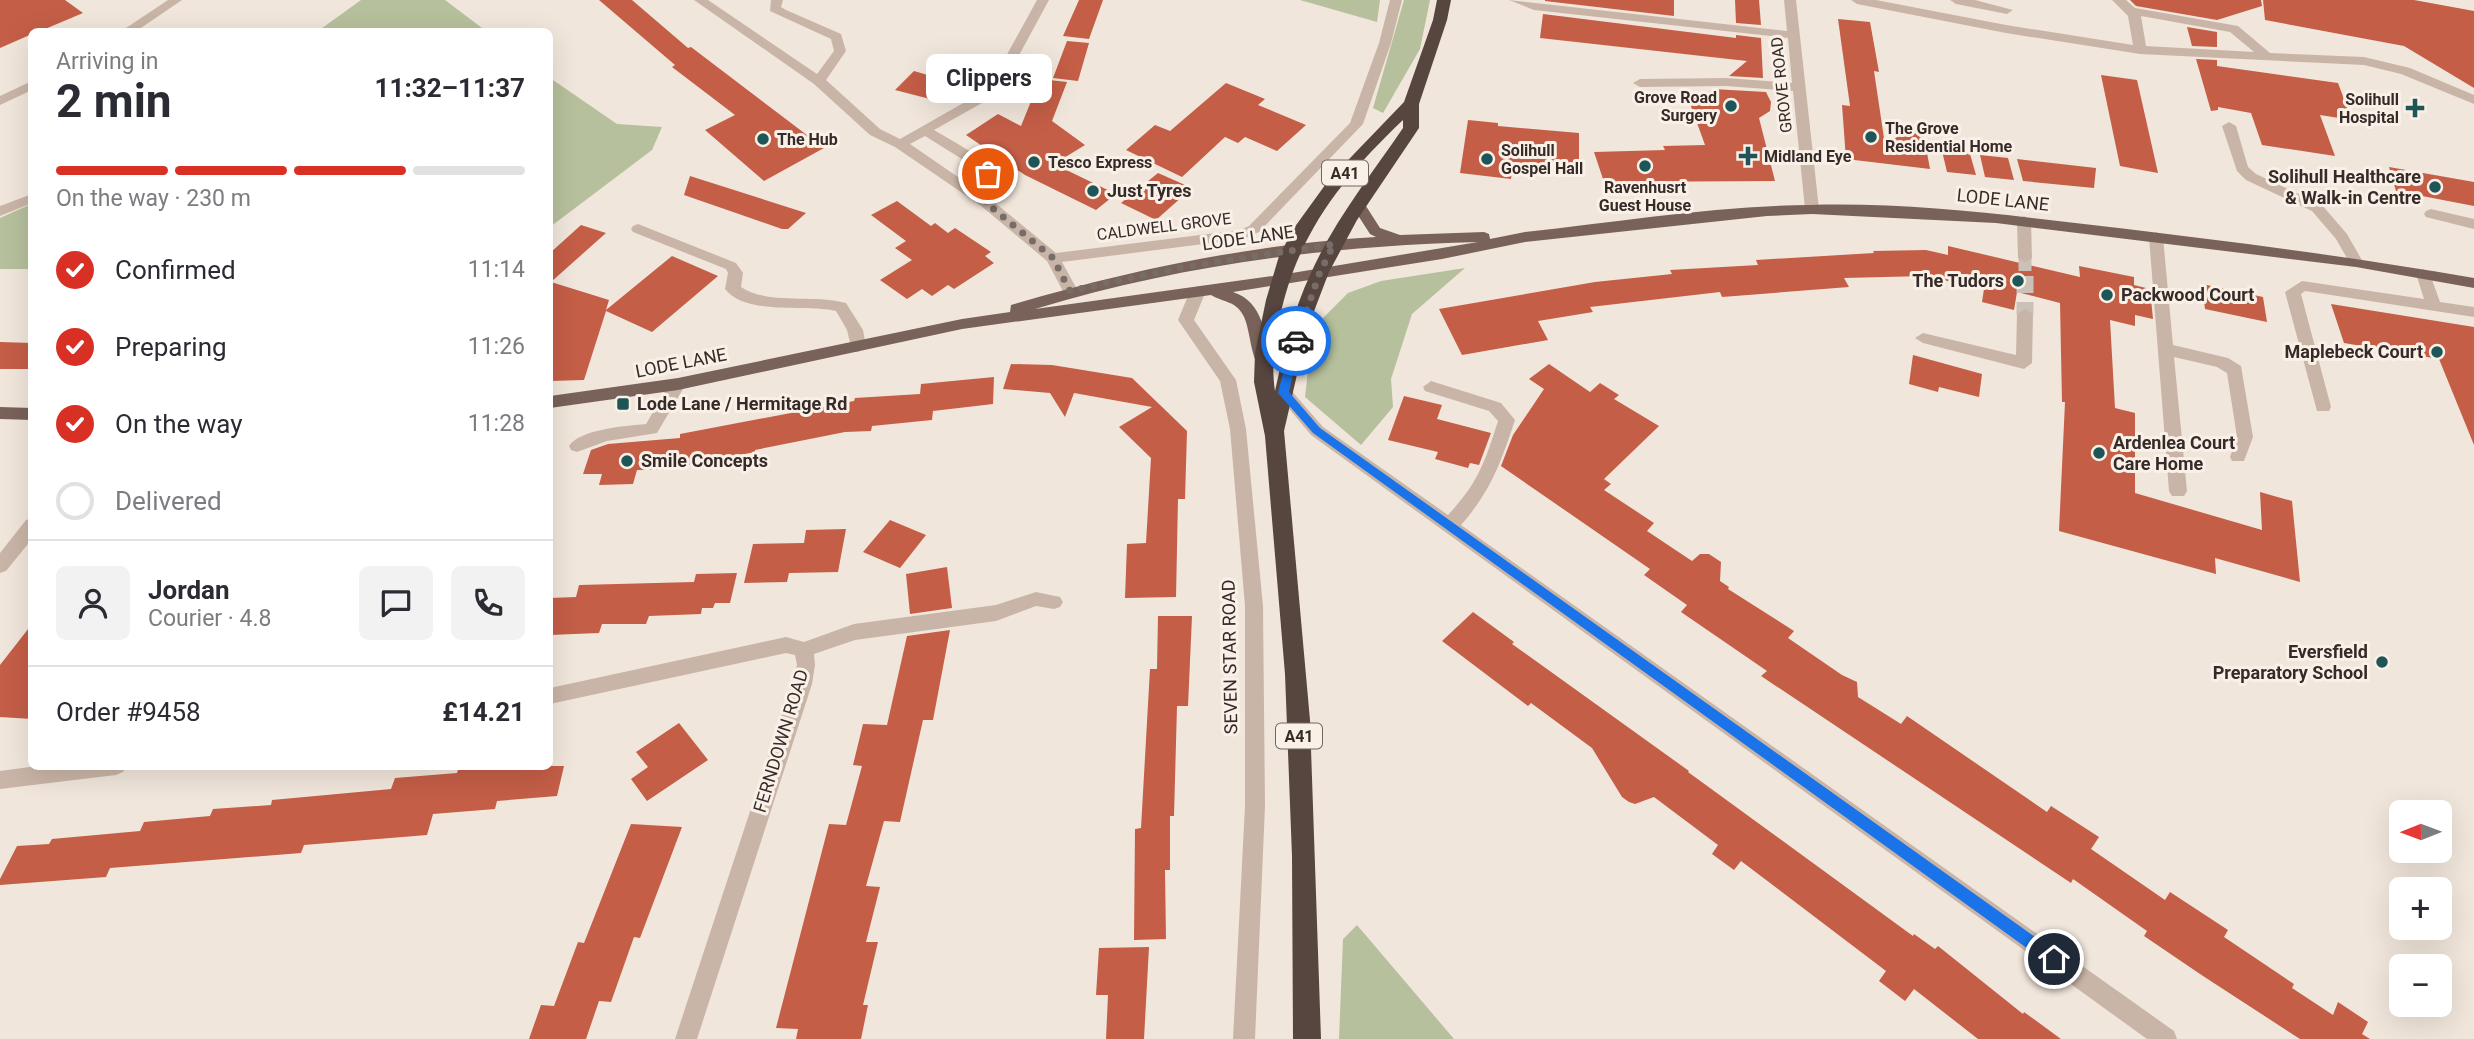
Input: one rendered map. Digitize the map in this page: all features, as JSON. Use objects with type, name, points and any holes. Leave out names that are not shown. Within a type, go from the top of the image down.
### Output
[{"type":"highway","name":"A41","points":[[1275,435],[1299,327],[1320,272],[1334,244],[1411,128],[1411,104],[1440,20],[1444,0]]},
{"type":"highway","name":"A41","points":[[1307,1039],[1305,858],[1296,674],[1275,435],[1265,390],[1264,365],[1280,280],[1290,251],[1338,180],[1387,125],[1411,104]]},
{"type":"main road","points":[[1359,206],[1375,231],[1399,240]]},
{"type":"main road","name":"LODE LANE","points":[[983,320],[1070,291],[1184,267],[1334,244],[1525,237],[1722,215],[1812,209],[1916,212],[2024,221],[2356,262],[2474,283]]},
{"type":"main road","name":"LODE LANE","points":[[553,402],[678,384],[983,320],[1280,280],[1442,254],[1525,237]]},
{"type":"main road","points":[[1201,291],[1235,295],[1245,303],[1250,309],[1264,365]]},
{"type":"main road","points":[[0,413],[28,414]]},
{"type":"street","points":[[132,28],[176,0]]},
{"type":"street","points":[[700,0],[819,81],[875,131],[900,144],[985,202],[1053,258],[1070,291]]},
{"type":"street","points":[[777,0],[774,8],[782,13],[837,37],[840,51],[819,81]]},
{"type":"street","points":[[900,144],[993,91],[1043,0]]},
{"type":"street","name":"CALDWELL GROVE","points":[[1053,258],[1242,234],[1254,229],[1356,124],[1385,43],[1396,0]]},
{"type":"street","points":[[1515,0],[1534,6],[1793,35]]},
{"type":"street","name":"GROVE ROAD","points":[[1790,0],[1812,209]]},
{"type":"street","points":[[1857,0],[2006,29],[2140,50],[2364,61],[2406,71],[2474,100]]},
{"type":"street","points":[[1956,0],[2008,5],[2006,29]]},
{"type":"street","points":[[2118,0],[2134,11],[2234,29],[2269,57]]},
{"type":"street","points":[[2134,11],[2140,50]]},
{"type":"street","points":[[1640,83],[1726,82],[1798,86]]},
{"type":"street","points":[[0,101],[28,87]]},
{"type":"street","points":[[2230,126],[2242,167],[2251,177],[2317,208],[2342,237],[2356,262]]},
{"type":"street","points":[[925,130],[978,163],[999,184],[999,190],[985,202]]},
{"type":"street","points":[[0,211],[28,200]]},
{"type":"street","points":[[2431,214],[2474,224]]},
{"type":"street","points":[[2024,221],[2025,258]]},
{"type":"street","points":[[638,229],[731,266],[736,273],[733,289],[749,300],[821,302],[841,307],[855,330],[858,346]]},
{"type":"street","points":[[2157,237],[2178,491]]},
{"type":"street","points":[[2423,274],[2434,306]]},
{"type":"street","points":[[2323,407],[2293,292],[2302,286],[2474,312]]},
{"type":"street","name":"SEVEN STAR ROAD","points":[[1201,291],[1188,311],[1186,320],[1228,380],[1238,429],[1254,606],[1255,806],[1244,1039]]},
{"type":"street","points":[[1923,338],[2024,363],[2025,314]]},
{"type":"street","points":[[2165,349],[2222,362],[2235,370],[2245,437],[2238,457]]},
{"type":"street","points":[[577,446],[605,435],[651,429],[678,384]]},
{"type":"street","points":[[1431,387],[1495,407],[1507,420],[1491,468],[1476,496],[1449,526]]},
{"type":"street","points":[[1284,393],[1317,431],[2166,1039]]},
{"type":"street","points":[[0,566],[28,530]]},
{"type":"street","points":[[804,650],[854,632],[996,613],[1036,599],[1054,602]]},
{"type":"street","name":"FERNDOWN ROAD","points":[[553,695],[786,645],[804,650],[806,665],[802,684],[686,1039]]},
{"type":"street","points":[[0,780],[83,770]]},
{"type":"green space","points":[[361,0],[445,0],[482,28],[322,28]]},
{"type":"green space","points":[[1300,0],[1380,0],[1377,22]]},
{"type":"green space","points":[[1404,0],[1430,0],[1420,49],[1383,113],[1373,108]]},
{"type":"green space","points":[[553,80],[617,124],[662,127],[652,150],[553,225]]},
{"type":"green space","points":[[28,205],[28,269],[0,269],[0,218]]},
{"type":"green space","points":[[1465,268],[1412,314],[1391,379],[1393,407],[1361,445],[1305,397],[1310,353],[1318,323],[1348,293],[1381,281]]},
{"type":"green space","points":[[1357,925],[1454,1039],[1339,1039],[1343,939]]},
{"type":"building","points":[[0,0],[65,0],[83,13],[47,28],[28,28],[28,36],[0,48]]},
{"type":"building","points":[[599,0],[632,0],[688,48],[691,47],[824,148],[764,181],[705,130],[735,115],[672,67],[675,65]]},
{"type":"building","points":[[1079,0],[1103,0],[1089,39],[1063,36]]},
{"type":"building","points":[[1674,0],[1674,16],[1545,1]]},
{"type":"building","points":[[1735,0],[1759,0],[1761,25],[1736,23]]},
{"type":"building","points":[[2130,0],[2261,0],[2262,6],[2217,20],[2136,6]]},
{"type":"building","name":"Solihull Hospital","points":[[2263,0],[2414,0],[2474,11],[2474,88],[2404,46],[2265,20]]},
{"type":"building","points":[[1543,14],[1736,38],[1736,35],[1761,38],[1763,78],[1729,76],[1747,61],[1540,38]]},
{"type":"building","points":[[1838,19],[1870,22],[1879,72],[1874,71],[1885,145],[1909,129],[1923,131],[1930,169],[1846,159],[1842,105],[1850,106]]},
{"type":"building","points":[[2187,27],[2217,32],[2217,47],[2192,46]]},
{"type":"building","points":[[1067,41],[1089,43],[1078,81],[1053,78]]},
{"type":"building","points":[[2196,59],[2217,60],[2217,66],[2338,83],[2352,120],[2320,115],[2335,156],[2262,145],[2251,113],[2218,107],[2218,110],[2211,111]]},
{"type":"building","points":[[914,71],[948,81],[930,99],[895,90]]},
{"type":"building","points":[[2101,75],[2137,80],[2158,173],[2120,166]]},
{"type":"building","points":[[1040,79],[1067,82],[1052,121],[1085,145],[1054,164],[1116,194],[1096,210],[1025,175],[966,135],[998,114],[1021,126]]},
{"type":"building","points":[[1226,83],[1265,99],[1258,105],[1306,125],[1277,151],[1245,137],[1238,143],[1225,137],[1182,177],[1126,150],[1155,125],[1170,131]]},
{"type":"building","points":[[1713,89],[1766,92],[1771,102],[1770,111],[1759,118],[1775,181],[1604,182],[1594,152],[1665,150],[1663,146],[1705,145],[1688,98],[1701,98]]},
{"type":"building","points":[[1468,120],[1498,123],[1498,126],[1579,133],[1579,168],[1513,162],[1511,179],[1460,173]]},
{"type":"building","points":[[1942,151],[1970,154],[1976,175],[1947,172]]},
{"type":"building","points":[[1980,155],[2008,158],[2014,180],[1985,177]]},
{"type":"building","points":[[2017,159],[2096,168],[2094,188],[2023,181]]},
{"type":"building","name":"Solihull Healthcare & Walk-in Centre","points":[[2389,167],[2474,182],[2474,206],[2396,191]]},
{"type":"building","points":[[1158,173],[1192,188],[1156,220],[1121,203]]},
{"type":"building","points":[[690,176],[806,213],[788,229],[782,229],[684,195]]},
{"type":"building","points":[[897,201],[931,226],[935,223],[948,233],[955,228],[991,252],[985,256],[994,263],[954,289],[948,285],[932,296],[922,289],[907,299],[880,280],[912,260],[895,248],[906,241],[871,215]]},
{"type":"building","points":[[581,225],[606,233],[553,280],[553,250]]},
{"type":"building","points":[[1948,246],[2080,277],[2079,266],[2134,277],[2134,285],[2150,289],[2153,319],[2135,315],[2135,326],[2110,320],[2115,408],[2135,413],[2135,493],[2262,530],[2260,492],[2292,501],[2300,582],[2215,558],[2216,574],[2059,531],[2065,402],[2062,402],[2060,303],[2017,292],[2014,310],[1982,302],[1984,289],[1925,276],[1844,278],[1849,287],[1722,297],[1720,292],[1590,307],[1593,312],[1538,321],[1548,340],[1462,355],[1439,309],[1595,282],[1672,274],[1670,270],[1758,265],[1756,260],[1874,253],[1873,251],[1926,250],[1948,255]]},
{"type":"building","points":[[672,256],[718,276],[652,332],[606,311],[584,380],[553,381],[553,283],[609,300],[606,310]]},
{"type":"building","points":[[2202,284],[2263,297],[2267,322],[2205,309]]},
{"type":"building","name":"Maplebeck Court","points":[[2331,304],[2474,327],[2474,445],[2439,359],[2344,343]]},
{"type":"building","points":[[0,342],[28,343],[28,369],[0,369]]},
{"type":"building","points":[[1913,355],[1982,374],[1979,397],[1939,387],[1938,392],[1909,384]]},
{"type":"building","points":[[1011,364],[1052,365],[1132,378],[1187,431],[1185,499],[1178,499],[1176,597],[1125,598],[1127,544],[1146,543],[1151,458],[1119,427],[1152,407],[1074,393],[1065,417],[1050,393],[1003,389]]},
{"type":"building","points":[[1549,364],[1590,392],[1600,383],[1619,395],[1614,399],[1659,426],[1604,479],[1611,484],[1604,490],[1654,523],[1647,531],[1692,561],[1700,554],[1709,554],[1721,562],[1720,581],[1729,587],[1728,589],[1794,631],[1788,638],[1842,675],[1857,682],[1858,697],[1901,724],[1907,716],[2047,812],[2051,806],[2099,837],[2091,849],[2165,900],[2170,892],[2228,930],[2224,937],[2294,984],[2292,988],[2333,1015],[2338,1002],[2368,1022],[2362,1034],[2370,1039],[2300,1039],[2203,976],[2144,936],[2147,931],[2073,879],[2071,883],[1761,676],[1767,671],[1681,612],[1687,605],[1644,575],[1650,569],[1501,466],[1513,435],[1544,389],[1529,379]]},
{"type":"building","points":[[994,377],[993,404],[933,411],[932,420],[872,426],[871,431],[845,432],[662,470],[637,470],[633,484],[599,485],[602,474],[583,474],[591,450],[608,444],[680,438],[680,434],[854,401],[855,398],[920,394],[921,384]]},
{"type":"building","points":[[1404,396],[1442,405],[1437,419],[1491,433],[1479,465],[1470,463],[1468,468],[1435,459],[1438,452],[1388,440]]},
{"type":"building","points":[[890,520],[926,535],[900,568],[863,552]]},
{"type":"building","points":[[846,529],[838,572],[789,573],[787,582],[744,583],[753,544],[804,543],[806,530]]},
{"type":"building","points":[[947,567],[952,608],[910,614],[906,574]]},
{"type":"building","points":[[737,573],[730,603],[715,603],[713,608],[702,608],[701,614],[649,616],[646,624],[602,624],[599,633],[553,635],[553,598],[576,597],[579,585],[694,582],[696,574]]},
{"type":"building","points":[[1473,612],[1514,642],[1512,644],[1913,936],[1914,934],[1935,949],[1938,946],[2023,1014],[2024,1012],[2061,1039],[1978,1039],[1914,989],[1905,1001],[1879,981],[1886,971],[1741,861],[1734,870],[1712,854],[1718,845],[1654,797],[1635,804],[1622,797],[1592,748],[1531,703],[1528,706],[1442,641]]},
{"type":"building","points":[[1158,616],[1192,616],[1188,706],[1177,706],[1174,816],[1170,816],[1170,870],[1165,870],[1166,939],[1134,940],[1135,829],[1141,828],[1150,669],[1157,669]]},
{"type":"building","points":[[28,629],[28,719],[0,717],[0,665]]},
{"type":"building","points":[[950,630],[933,720],[923,720],[900,822],[884,821],[866,886],[880,887],[866,942],[878,942],[863,1005],[868,1005],[861,1039],[796,1039],[798,1029],[776,1028],[829,824],[846,825],[862,766],[853,765],[863,724],[887,725],[907,636]]},
{"type":"building","points":[[679,723],[708,760],[647,801],[631,779],[648,767],[636,752]]},
{"type":"building","points":[[553,766],[564,766],[557,796],[497,801],[495,809],[433,814],[427,835],[304,845],[301,853],[110,868],[106,877],[0,885],[0,879],[17,846],[49,844],[52,839],[140,831],[144,822],[210,816],[213,809],[271,805],[272,800],[391,789],[395,778],[457,773],[458,770],[553,770]]},
{"type":"building","points":[[631,824],[682,827],[640,938],[634,937],[611,1002],[599,1001],[586,1039],[529,1039],[541,1005],[554,1006],[578,942],[584,943]]},
{"type":"building","points":[[1149,947],[1144,1039],[1106,1039],[1108,995],[1096,995],[1099,948]]},
{"type":"tunnel","points":[[2025,258],[2025,314]]},
{"type":"way so far","points":[[988,174],[999,184],[999,190],[985,202],[1053,258],[1070,291],[1184,267],[1334,244],[1320,272],[1296,341]]},
{"type":"place","name":"Grove Road Surgery","points":[[1731,106]]},
{"type":"place","name":"Solihull Hospital","points":[[2415,108]]},
{"type":"place","name":"The Grove Residential Home","points":[[1871,137]]},
{"type":"place","name":"The Hub","points":[[763,139]]},
{"type":"place","name":"Midland Eye","points":[[1748,156]]},
{"type":"place","name":"Solihull Gospel Hall","points":[[1487,159]]},
{"type":"place","name":"Tesco Express","points":[[1034,162]]},
{"type":"place","name":"Ravenhusrt Guest House","points":[[1645,166]]},
{"type":"place","name":"Clippers","points":[[988,174]]},
{"type":"place","name":"Solihull Healthcare & Walk-in Centre","points":[[2435,187]]},
{"type":"place","name":"Just Tyres","points":[[1093,191]]},
{"type":"place","name":"The Tudors","points":[[2018,281]]},
{"type":"place","name":"Packwood Court","points":[[2107,295]]},
{"type":"place","name":"Maplebeck Court","points":[[2437,352]]},
{"type":"place","name":"Lode Lane / Hermitage Rd","points":[[623,404]]},
{"type":"place","name":"Ardenlea Court Care Home","points":[[2099,453]]},
{"type":"place","name":"Smile Concepts","points":[[627,461]]},
{"type":"place","name":"Eversfield Preparatory School","points":[[2382,662]]},
{"type":"route","points":[[1296,341],[1284,393],[1317,431],[2054,959]]}]
